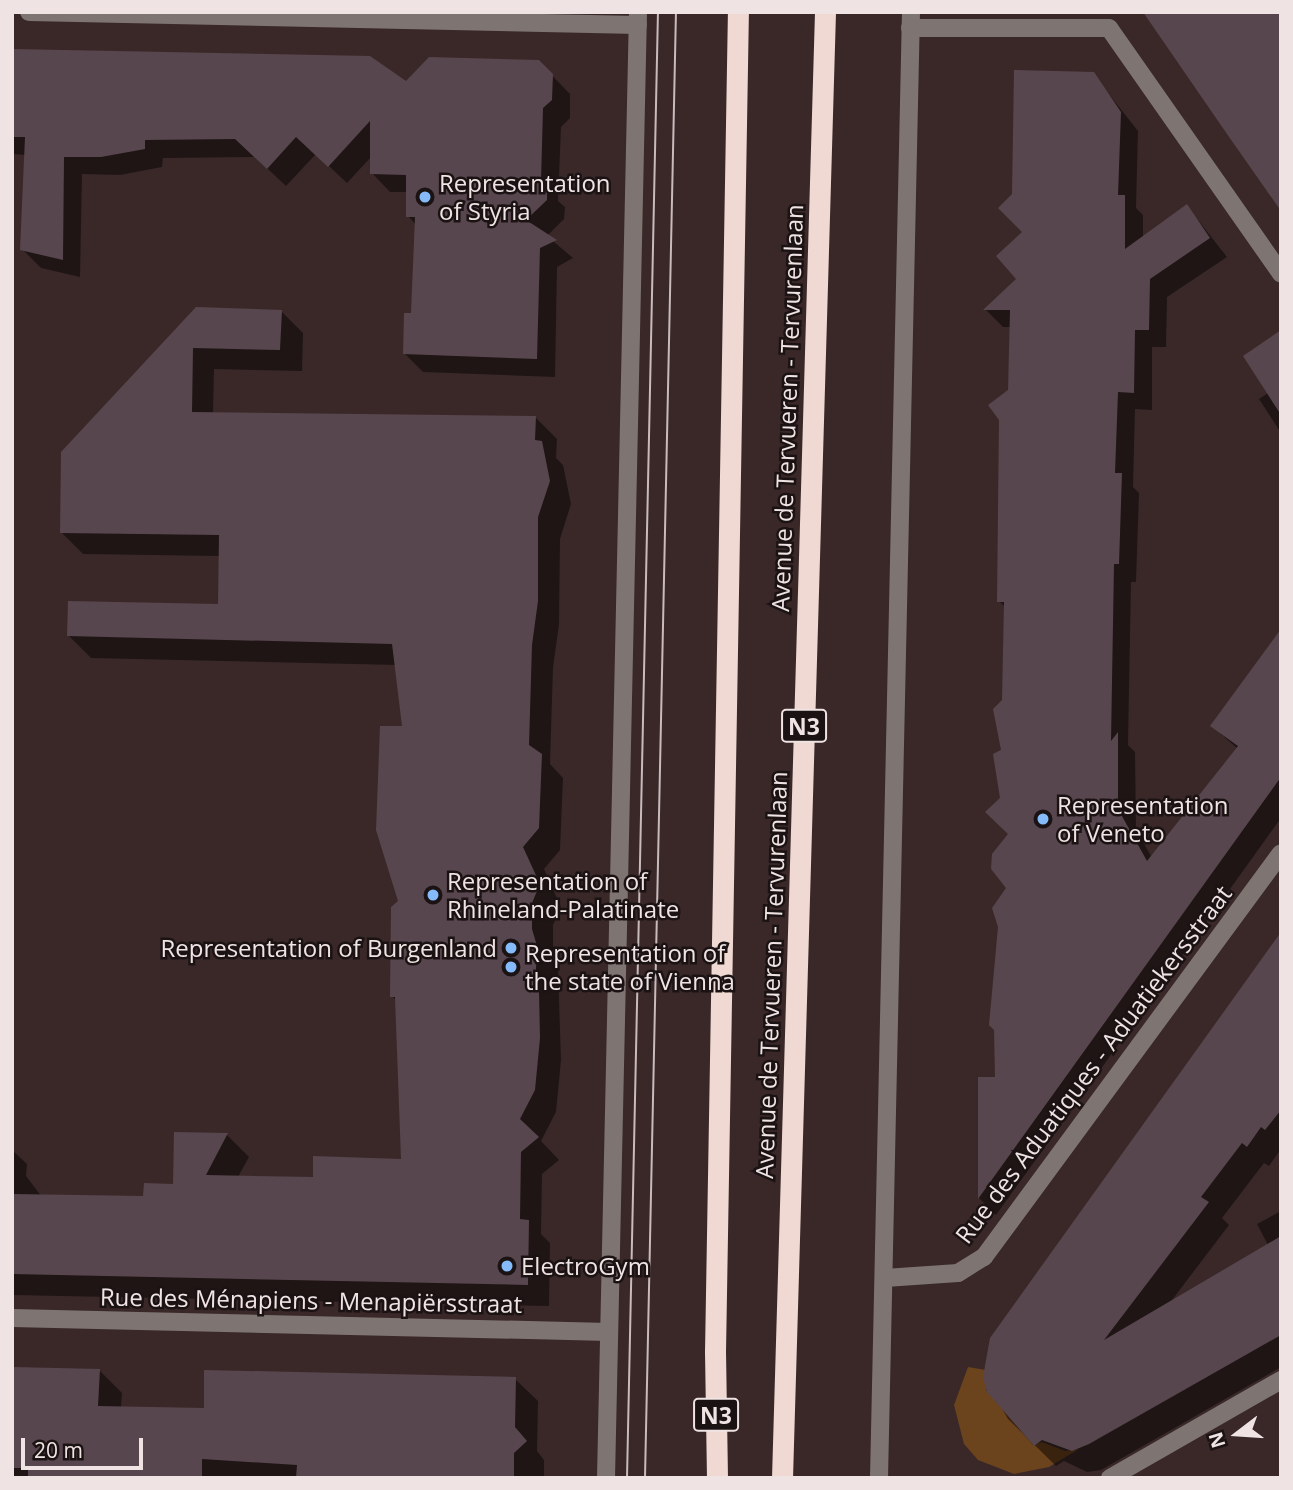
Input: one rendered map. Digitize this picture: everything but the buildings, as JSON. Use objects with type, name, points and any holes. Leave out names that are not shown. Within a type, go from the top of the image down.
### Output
[{"type":"highway","name":"Avenue de Tervueren - Tervurenlaan","points":[[718,1478],[715,1352],[737,12]]},
{"type":"highway","name":"Avenue de Tervueren - Tervurenlaan","points":[[782,1478],[825,12]]},
{"type":"highway","points":[[704,1478],[715,1352]]},
{"type":"highway","points":[[784,1440],[787,1478]]},
{"type":"street","points":[[29,12],[638,19],[606,1478]]},
{"type":"street","points":[[879,1478],[911,20],[1109,28],[1281,274]]},
{"type":"street","name":"Rue des Aduatiques - Aduatiekersstraat","points":[[885,1278],[958,1273],[984,1257],[1281,853]]},
{"type":"street","name":"Rue des Ménapiens - Menapiërsstraat","points":[[12,1318],[608,1332]]},
{"type":"street","points":[[1110,1478],[1281,1380]]},
{"type":"shaded area","points":[[968,1367],[986,1370],[986,1390],[1033,1445],[1042,1442],[1065,1451],[1079,1449],[1049,1467],[1014,1474],[978,1460],[964,1444],[954,1405]]},
{"type":"tram line","points":[[627,1478],[658,12]]},
{"type":"tram line","points":[[645,1478],[676,12]]},
{"type":"place","name":"Representation of Styria","points":[[425,197]]},
{"type":"place","name":"Representation of Veneto","points":[[1043,819]]},
{"type":"place","name":"Representation of Rhineland-Palatinate","points":[[433,895]]},
{"type":"place","name":"Representation of Burgenland","points":[[511,948]]},
{"type":"place","name":"Representation of the state of Vienna","points":[[511,967]]},
{"type":"place","name":"ElectroGym","points":[[507,1266]]}]
